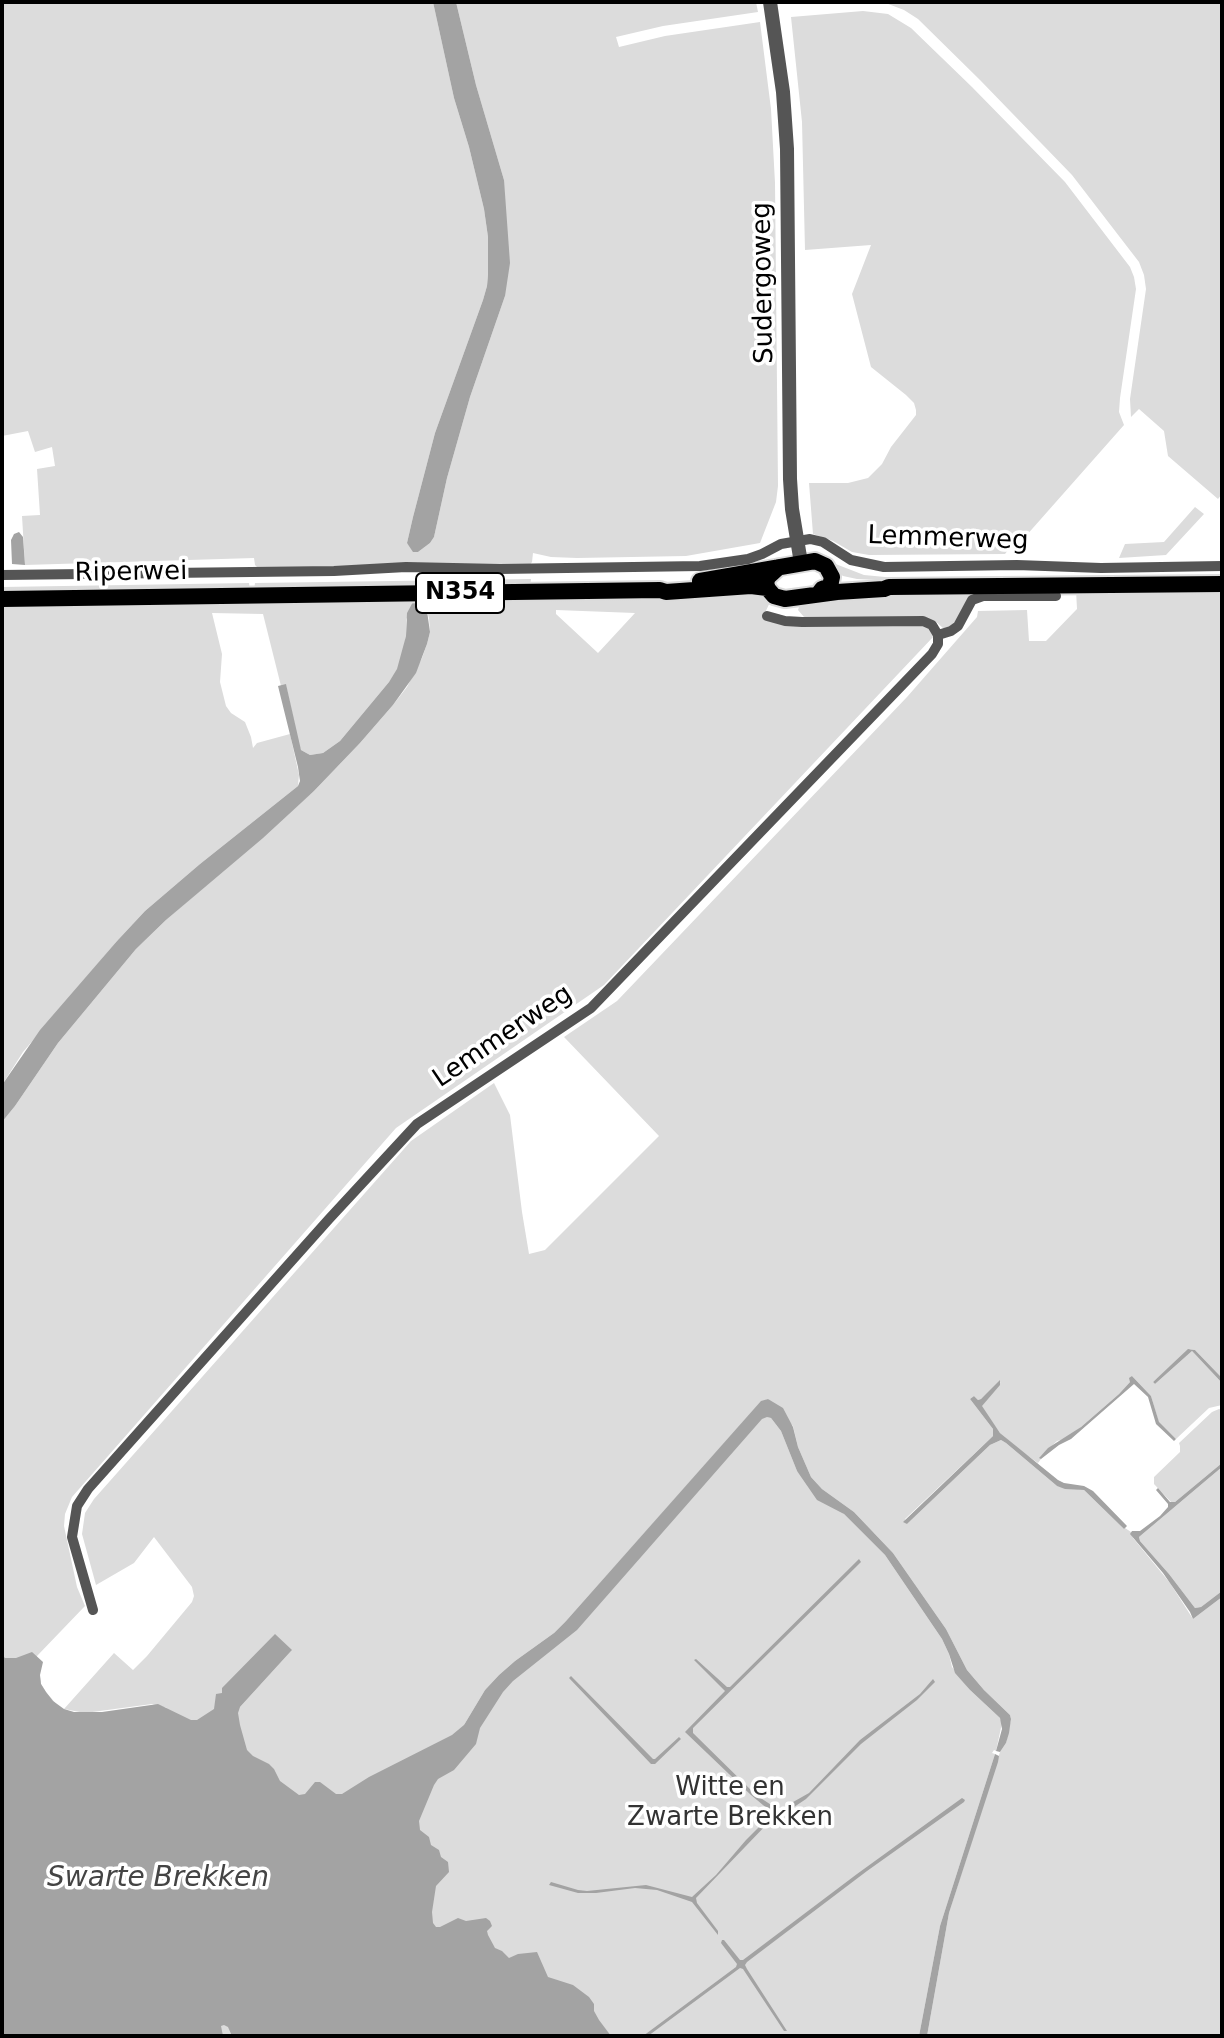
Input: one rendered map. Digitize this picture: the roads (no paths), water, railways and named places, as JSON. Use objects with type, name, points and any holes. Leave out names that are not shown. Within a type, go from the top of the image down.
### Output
[{"type":"main road","name":"N354","points":[[660,590],[665,586],[801,563]]},
{"type":"main road","name":"Lemmerweg","points":[[801,563],[822,563],[832,575],[843,580],[889,587]]},
{"type":"main road","points":[[767,588],[768,577],[779,567]]},
{"type":"main road","points":[[818,594],[831,584],[832,575]]},
{"type":"main road","name":"Lemmerweg","points":[[790,599],[889,587],[1222,584]]},
{"type":"main road","name":"N354","points":[[660,590],[755,586],[767,588],[776,597],[790,599]]},
{"type":"main road","name":"Riperwei","points":[[2,599],[660,590]]},
{"type":"street","name":"Sudergoweg","points":[[770,2],[783,92],[787,149],[790,479],[801,563]]},
{"type":"street","name":"Lemmerweg","points":[[797,540],[817,540],[851,560],[884,567],[1222,566]]},
{"type":"street","name":"Riperwei","points":[[2,575],[334,571],[406,567],[700,566],[753,557],[797,540]]},
{"type":"street","name":"Lemmerweg","points":[[93,1610],[72,1537],[77,1506],[88,1489],[417,1124],[591,1008],[932,654],[938,644],[938,635],[958,626],[970,601],[976,597],[1056,596]]},
{"type":"street","points":[[790,599],[792,622]]},
{"type":"street","points":[[767,616],[792,622],[923,621],[932,625],[938,635]]},
{"type":"water","points":[[433,2],[456,2],[504,180],[510,263],[505,296],[470,397],[434,537],[418,552],[413,552],[407,543],[435,433],[483,300],[488,275],[484,209],[454,98]]},
{"type":"water","points":[[19,532],[23,537],[25,565],[12,564],[11,540]]},
{"type":"water","points":[[414,600],[420,600],[427,611],[430,632],[416,673],[393,705],[314,791],[136,949],[58,1043],[2,1122],[2,1085],[40,1030],[117,941],[145,911],[298,786],[298,767],[278,686],[286,684],[301,750],[310,755],[323,753],[340,741],[397,669],[406,636],[407,613]]},
{"type":"water","points":[[1188,1349],[1195,1350],[1222,1378],[1222,1383],[1192,1351],[1155,1384],[1153,1382]]},
{"type":"water","points":[[1132,1376],[1151,1396],[1159,1422],[1176,1439],[1174,1441],[1156,1424],[1148,1397],[1134,1384],[1071,1439],[1039,1458],[1119,1394]]},
{"type":"water","points":[[1000,1380],[1000,1385],[982,1406],[1000,1433],[1058,1480],[1093,1491],[1127,1526],[1124,1529],[1084,1490],[1057,1486],[1001,1440],[990,1445],[907,1524],[903,1522],[993,1436],[993,1429],[970,1399],[974,1396],[981,1399]]},
{"type":"water","name":"Swarte Brekken","points":[[768,1399],[783,1408],[811,1477],[854,1512],[893,1553],[946,1629],[967,1670],[1010,1715],[1009,1733],[1000,1752],[996,1751],[1002,1729],[1000,1718],[955,1673],[942,1639],[885,1555],[844,1514],[817,1500],[797,1471],[781,1431],[767,1417],[577,1630],[503,1692],[480,1728],[476,1744],[454,1770],[434,1785],[419,1821],[420,1830],[448,1862],[449,1872],[436,1886],[432,1912],[436,1927],[458,1918],[466,1921],[486,1918],[492,1926],[487,1931],[495,1948],[509,1958],[537,1952],[548,1977],[573,1985],[589,1997],[599,2020],[611,2036],[232,2036],[224,2025],[221,2026],[223,2036],[2,2036],[2,1655],[16,1658],[32,1652],[43,1662],[41,1684],[53,1701],[64,1709],[102,1712],[158,1704],[197,1720],[214,1709],[216,1694],[222,1693],[222,1688],[275,1634],[292,1650],[240,1707],[238,1713],[247,1750],[269,1764],[280,1781],[299,1795],[305,1794],[315,1782],[320,1782],[336,1794],[342,1794],[452,1735],[464,1725],[485,1690],[515,1661],[566,1621],[761,1401]]},
{"type":"water","points":[[1222,1463],[1222,1467],[1139,1537],[1195,1608],[1222,1591],[1222,1597],[1193,1619],[1163,1573],[1130,1534],[1140,1531],[1168,1507],[1156,1490],[1158,1488],[1170,1502],[1175,1502]]},
{"type":"water","points":[[859,1559],[861,1562],[693,1728],[693,1733],[756,1795],[779,1810],[809,1793],[860,1740],[920,1694],[933,1679],[935,1682],[861,1744],[806,1799],[775,1815],[685,1732],[725,1691],[694,1660],[730,1687]]},
{"type":"water","points":[[571,1676],[653,1759],[679,1737],[681,1739],[655,1764],[651,1764],[569,1678]]},
{"type":"water","points":[[995,1754],[999,1756],[998,1762],[949,1913],[927,2036],[919,2036],[940,1926]]},
{"type":"water","points":[[962,1798],[964,1802],[747,1962],[747,1969],[787,2031],[784,2031],[740,1968],[648,2036],[643,2036],[736,1967],[722,1940],[743,1960]]},
{"type":"water","points":[[767,1819],[769,1822],[696,1898],[718,1935],[692,1902],[657,1890],[635,1888],[578,1893],[549,1885],[551,1882],[587,1891],[646,1885],[692,1897]]},
{"type":"park label","name":"Witte en Zwarte Brekken","points":[[730,1803]]}]
